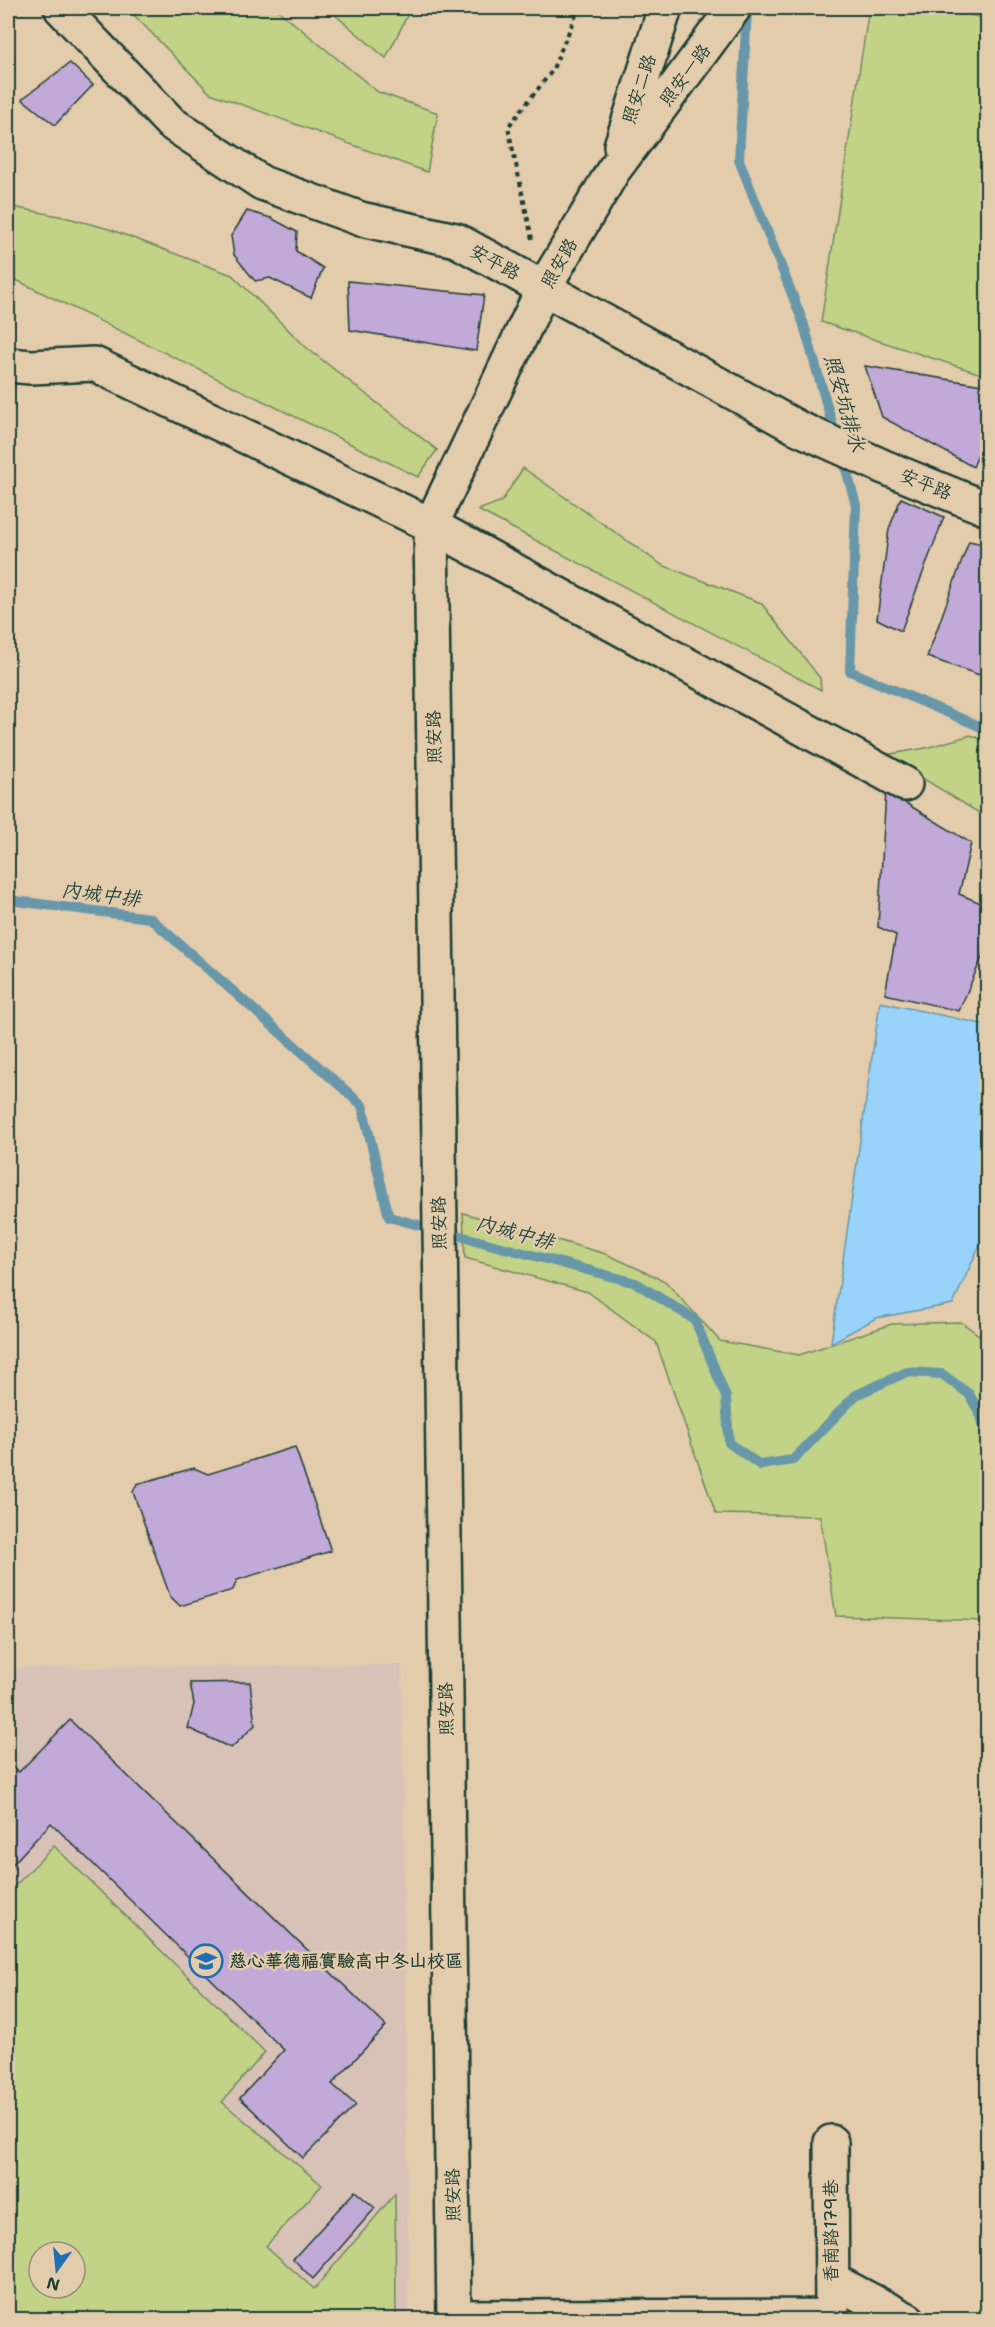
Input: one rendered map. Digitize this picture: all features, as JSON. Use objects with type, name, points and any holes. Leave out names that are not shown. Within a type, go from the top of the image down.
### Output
[{"type":"street","name":"安平路","points":[[61,8],[171,123],[262,183],[361,219],[456,240],[798,428],[884,467],[987,509]]},
{"type":"street","name":"照安二路","points":[[613,171],[665,8]]},
{"type":"street","name":"照安一路","points":[[613,171],[734,8]]},
{"type":"street","name":"照安路","points":[[454,2318],[431,525],[543,289],[613,171]]},
{"type":"street","points":[[8,365],[31,367],[94,364],[431,525],[905,784]]},
{"type":"street","name":"香南路179巷","points":[[831,2142],[832,2318]]},
{"type":"street","points":[[832,2280],[908,2319]]},
{"type":"street","points":[[454,2318],[832,2318]]},
{"type":"path","points":[[543,289],[508,127],[552,71],[579,8]]},
{"type":"shaded area","name":"慈心華德福實驗高中冬山校區","points":[[402,1665],[409,2319],[8,2319],[8,1671],[14,1668]]},
{"type":"green space","points":[[127,8],[275,8],[378,92],[438,113],[427,172],[210,93]]},
{"type":"green space","points":[[327,8],[411,8],[386,58]]},
{"type":"green space","points":[[869,8],[943,8],[987,19],[987,376],[821,322]]},
{"type":"green space","points":[[8,206],[109,229],[232,275],[307,348],[437,450],[418,477],[8,276]]},
{"type":"green space","points":[[523,468],[662,565],[761,603],[820,678],[821,690],[478,510],[502,501]]},
{"type":"green space","points":[[971,735],[987,742],[987,818],[885,755],[926,748]]},
{"type":"green space","points":[[463,1213],[606,1254],[665,1281],[720,1341],[799,1355],[892,1324],[961,1322],[987,1341],[987,1621],[836,1616],[820,1516],[716,1514],[656,1342],[588,1292],[465,1258]]},
{"type":"green space","points":[[54,1846],[265,2052],[222,2102],[322,2185],[266,2246],[314,2289],[395,2194],[396,2319],[8,2319],[8,1893]]},
{"type":"water","points":[[880,1002],[987,1025],[987,1229],[953,1304],[876,1318],[831,1343]]},
{"type":"building","points":[[70,63],[93,85],[55,125],[22,99]]},
{"type":"building","points":[[247,211],[271,218],[297,232],[296,251],[323,268],[311,298],[270,278],[255,281],[234,255],[231,236]]},
{"type":"building","points":[[348,281],[484,295],[476,351],[350,330]]},
{"type":"building","points":[[865,366],[988,386],[988,431],[973,467],[882,417]]},
{"type":"building","points":[[901,498],[944,517],[901,631],[877,619],[889,529]]},
{"type":"building","points":[[969,541],[988,545],[988,678],[927,657]]},
{"type":"building","points":[[886,791],[971,843],[959,894],[988,906],[988,943],[959,1011],[885,994],[896,935],[878,927]]},
{"type":"building","points":[[295,1447],[331,1551],[237,1580],[233,1590],[180,1606],[170,1596],[133,1492],[137,1484],[194,1468],[208,1474]]},
{"type":"building","points":[[250,1682],[255,1725],[231,1748],[188,1728],[194,1704],[190,1683]]},
{"type":"building","points":[[70,1720],[386,2026],[332,2084],[356,2105],[303,2158],[240,2098],[284,2050],[51,1823],[8,1869],[8,1763],[19,1772]]},
{"type":"building","points":[[355,2191],[375,2208],[313,2279],[293,2259]]},
{"type":"waterway","name":"照安坑排水","points":[[747,8],[739,160],[803,322],[836,437]]},
{"type":"waterway","name":"照安坑排水","points":[[842,455],[856,505],[850,671],[988,730]]},
{"type":"waterway","name":"內城中排","points":[[8,900],[150,918],[362,1105],[389,1217],[636,1283],[695,1320],[726,1397],[729,1443],[760,1465],[793,1460],[856,1395],[907,1372],[942,1374],[969,1394],[981,1416],[988,1442]]},
{"type":"place","name":"慈心華德福實驗高中冬山校區","points":[[206,1961]]}]
